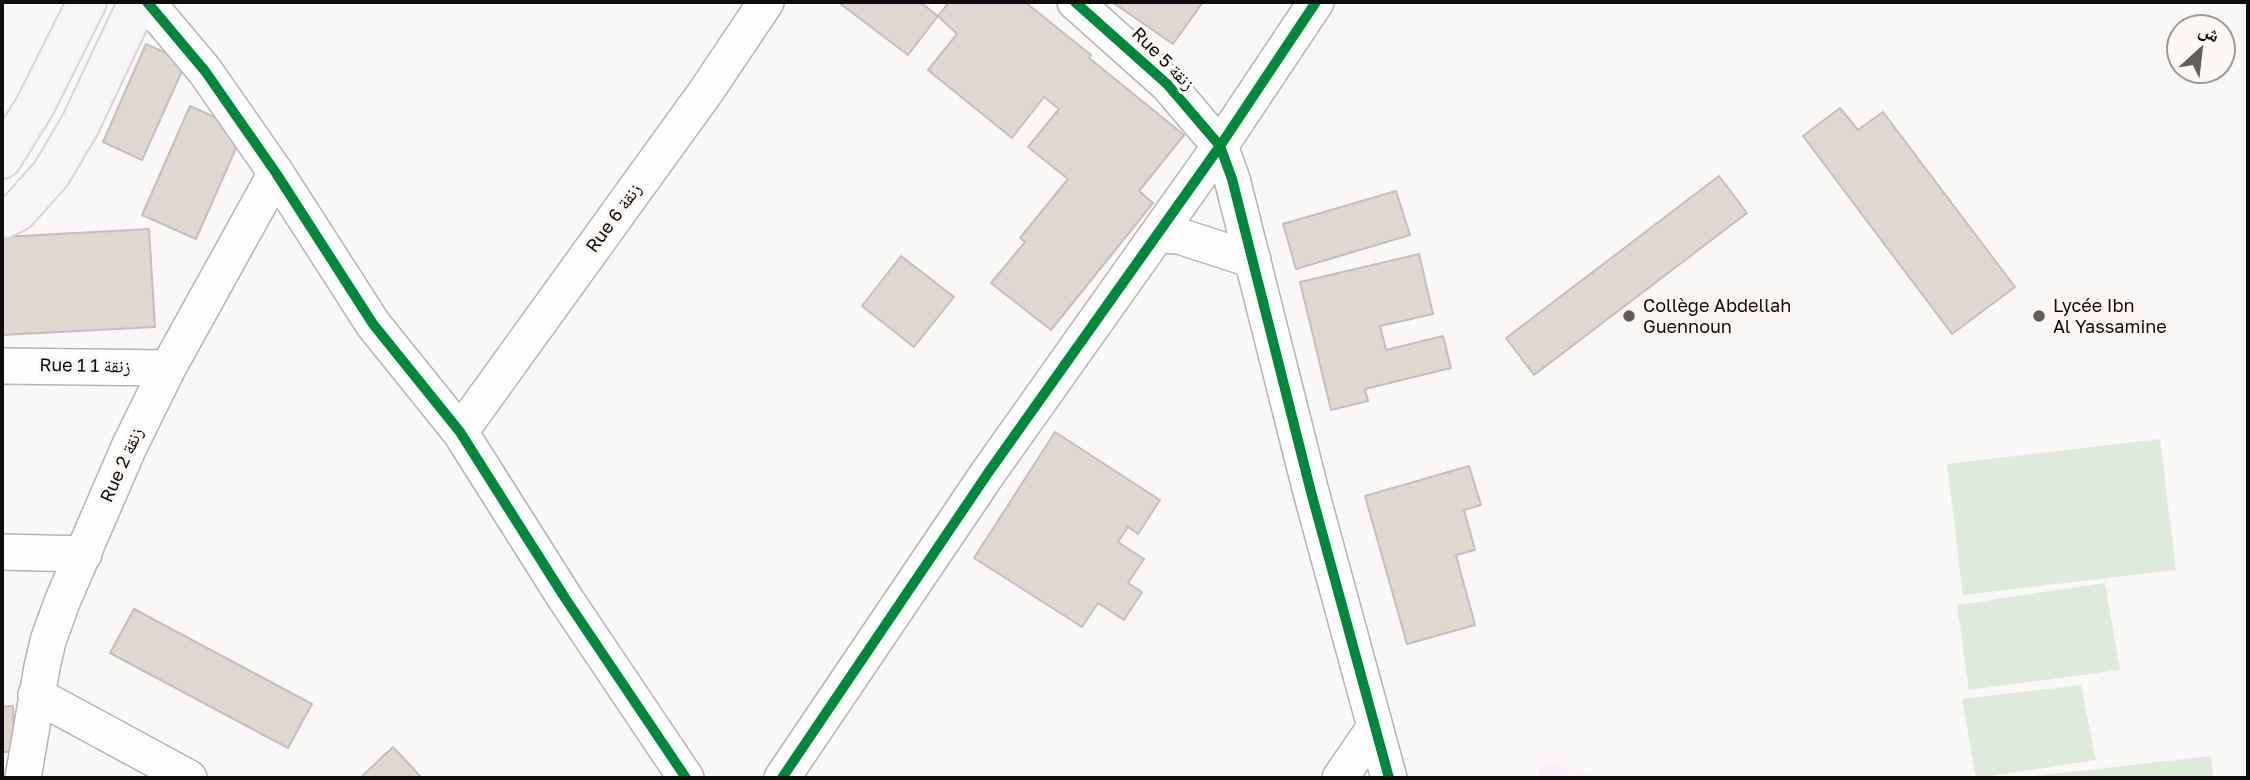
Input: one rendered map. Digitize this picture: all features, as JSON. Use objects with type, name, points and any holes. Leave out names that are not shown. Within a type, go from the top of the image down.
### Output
[{"type":"main road","points":[[2,159],[35,106],[87,2]]},
{"type":"main road","points":[[9,216],[51,174],[80,125],[138,2]]},
{"type":"street","points":[[147,2],[205,71],[276,173],[373,324],[460,432],[565,598],[686,778]]},
{"type":"street","name":"Rue 6 زنقة","points":[[460,432],[707,90],[766,2]]},
{"type":"street","name":"Rue 5 زنقة","points":[[1075,2],[1167,84],[1220,146]]},
{"type":"street","points":[[782,778],[988,473],[1220,146],[1315,2]]},
{"type":"street","points":[[1220,146],[1232,179],[1311,492],[1389,778]]},
{"type":"street","name":"Rue 2 زنقة","points":[[23,778],[36,695],[48,641],[62,602],[168,368],[276,173]]},
{"type":"street","points":[[1158,235],[1179,236],[1253,260]]},
{"type":"street","name":"Rue 1 زنقة 1","points":[[2,366],[168,368]]},
{"type":"street","points":[[2,552],[84,554]]},
{"type":"street","points":[[36,695],[189,778]]},
{"type":"street","points":[[1340,778],[1375,727]]},
{"type":"shaded area","points":[[1535,758],[1602,778],[1540,778]]},
{"type":"green space","points":[[2160,439],[2176,570],[1963,595],[1947,464]]},
{"type":"green space","points":[[2105,583],[2120,670],[1969,690],[1957,605]]},
{"type":"green space","points":[[2081,685],[2096,760],[1976,778],[1962,699]]},
{"type":"green space","points":[[2211,756],[2213,778],[2017,778]]},
{"type":"building","points":[[838,2],[920,2],[938,16],[908,55]]},
{"type":"building","points":[[949,2],[1025,2],[1184,135],[1139,191],[1153,203],[1051,330],[991,283],[1025,242],[1020,238],[1068,179],[1028,147],[1059,109],[1044,97],[1012,138],[928,70],[957,34],[938,16]]},
{"type":"building","points":[[1112,2],[1203,2],[1173,44]]},
{"type":"building","points":[[146,44],[186,62],[142,160],[103,142]]},
{"type":"building","points":[[190,106],[244,130],[196,239],[142,215]]},
{"type":"building","points":[[1840,108],[1858,130],[1883,112],[2015,287],[1952,334],[1803,136]]},
{"type":"building","points":[[1719,176],[1747,213],[1534,375],[1506,338]]},
{"type":"building","points":[[1396,191],[1410,235],[1296,269],[1283,224]]},
{"type":"building","points":[[149,229],[155,327],[2,335],[2,237]]},
{"type":"building","points":[[1419,254],[1433,314],[1380,326],[1386,350],[1443,336],[1451,368],[1365,389],[1368,401],[1331,410],[1300,282]]},
{"type":"building","points":[[901,256],[954,297],[914,347],[862,306]]},
{"type":"building","points":[[1055,432],[1160,500],[1138,534],[1128,527],[1118,542],[1144,559],[1128,583],[1142,592],[1124,620],[1098,603],[1082,627],[974,558]]},
{"type":"building","points":[[1469,466],[1481,505],[1464,510],[1475,550],[1456,555],[1475,625],[1407,644],[1365,496]]},
{"type":"building","points":[[134,609],[312,704],[288,748],[110,653]]},
{"type":"building","points":[[13,706],[14,752],[2,752],[2,707]]},
{"type":"building","points":[[393,747],[422,778],[360,778]]},
{"type":"cycle path","points":[[147,2],[205,71],[276,173],[373,324],[460,432],[565,598],[686,778]]},
{"type":"cycle path","points":[[1075,2],[1167,84],[1220,146],[1232,179],[1311,492],[1389,778]]},
{"type":"cycle path","points":[[782,778],[988,473],[1220,146],[1316,2]]},
{"type":"place","name":"Collège Abdellah Guennoun","points":[[1629,316]]},
{"type":"place","name":"Lycée Ibn Al Yassamine","points":[[2039,316]]}]
